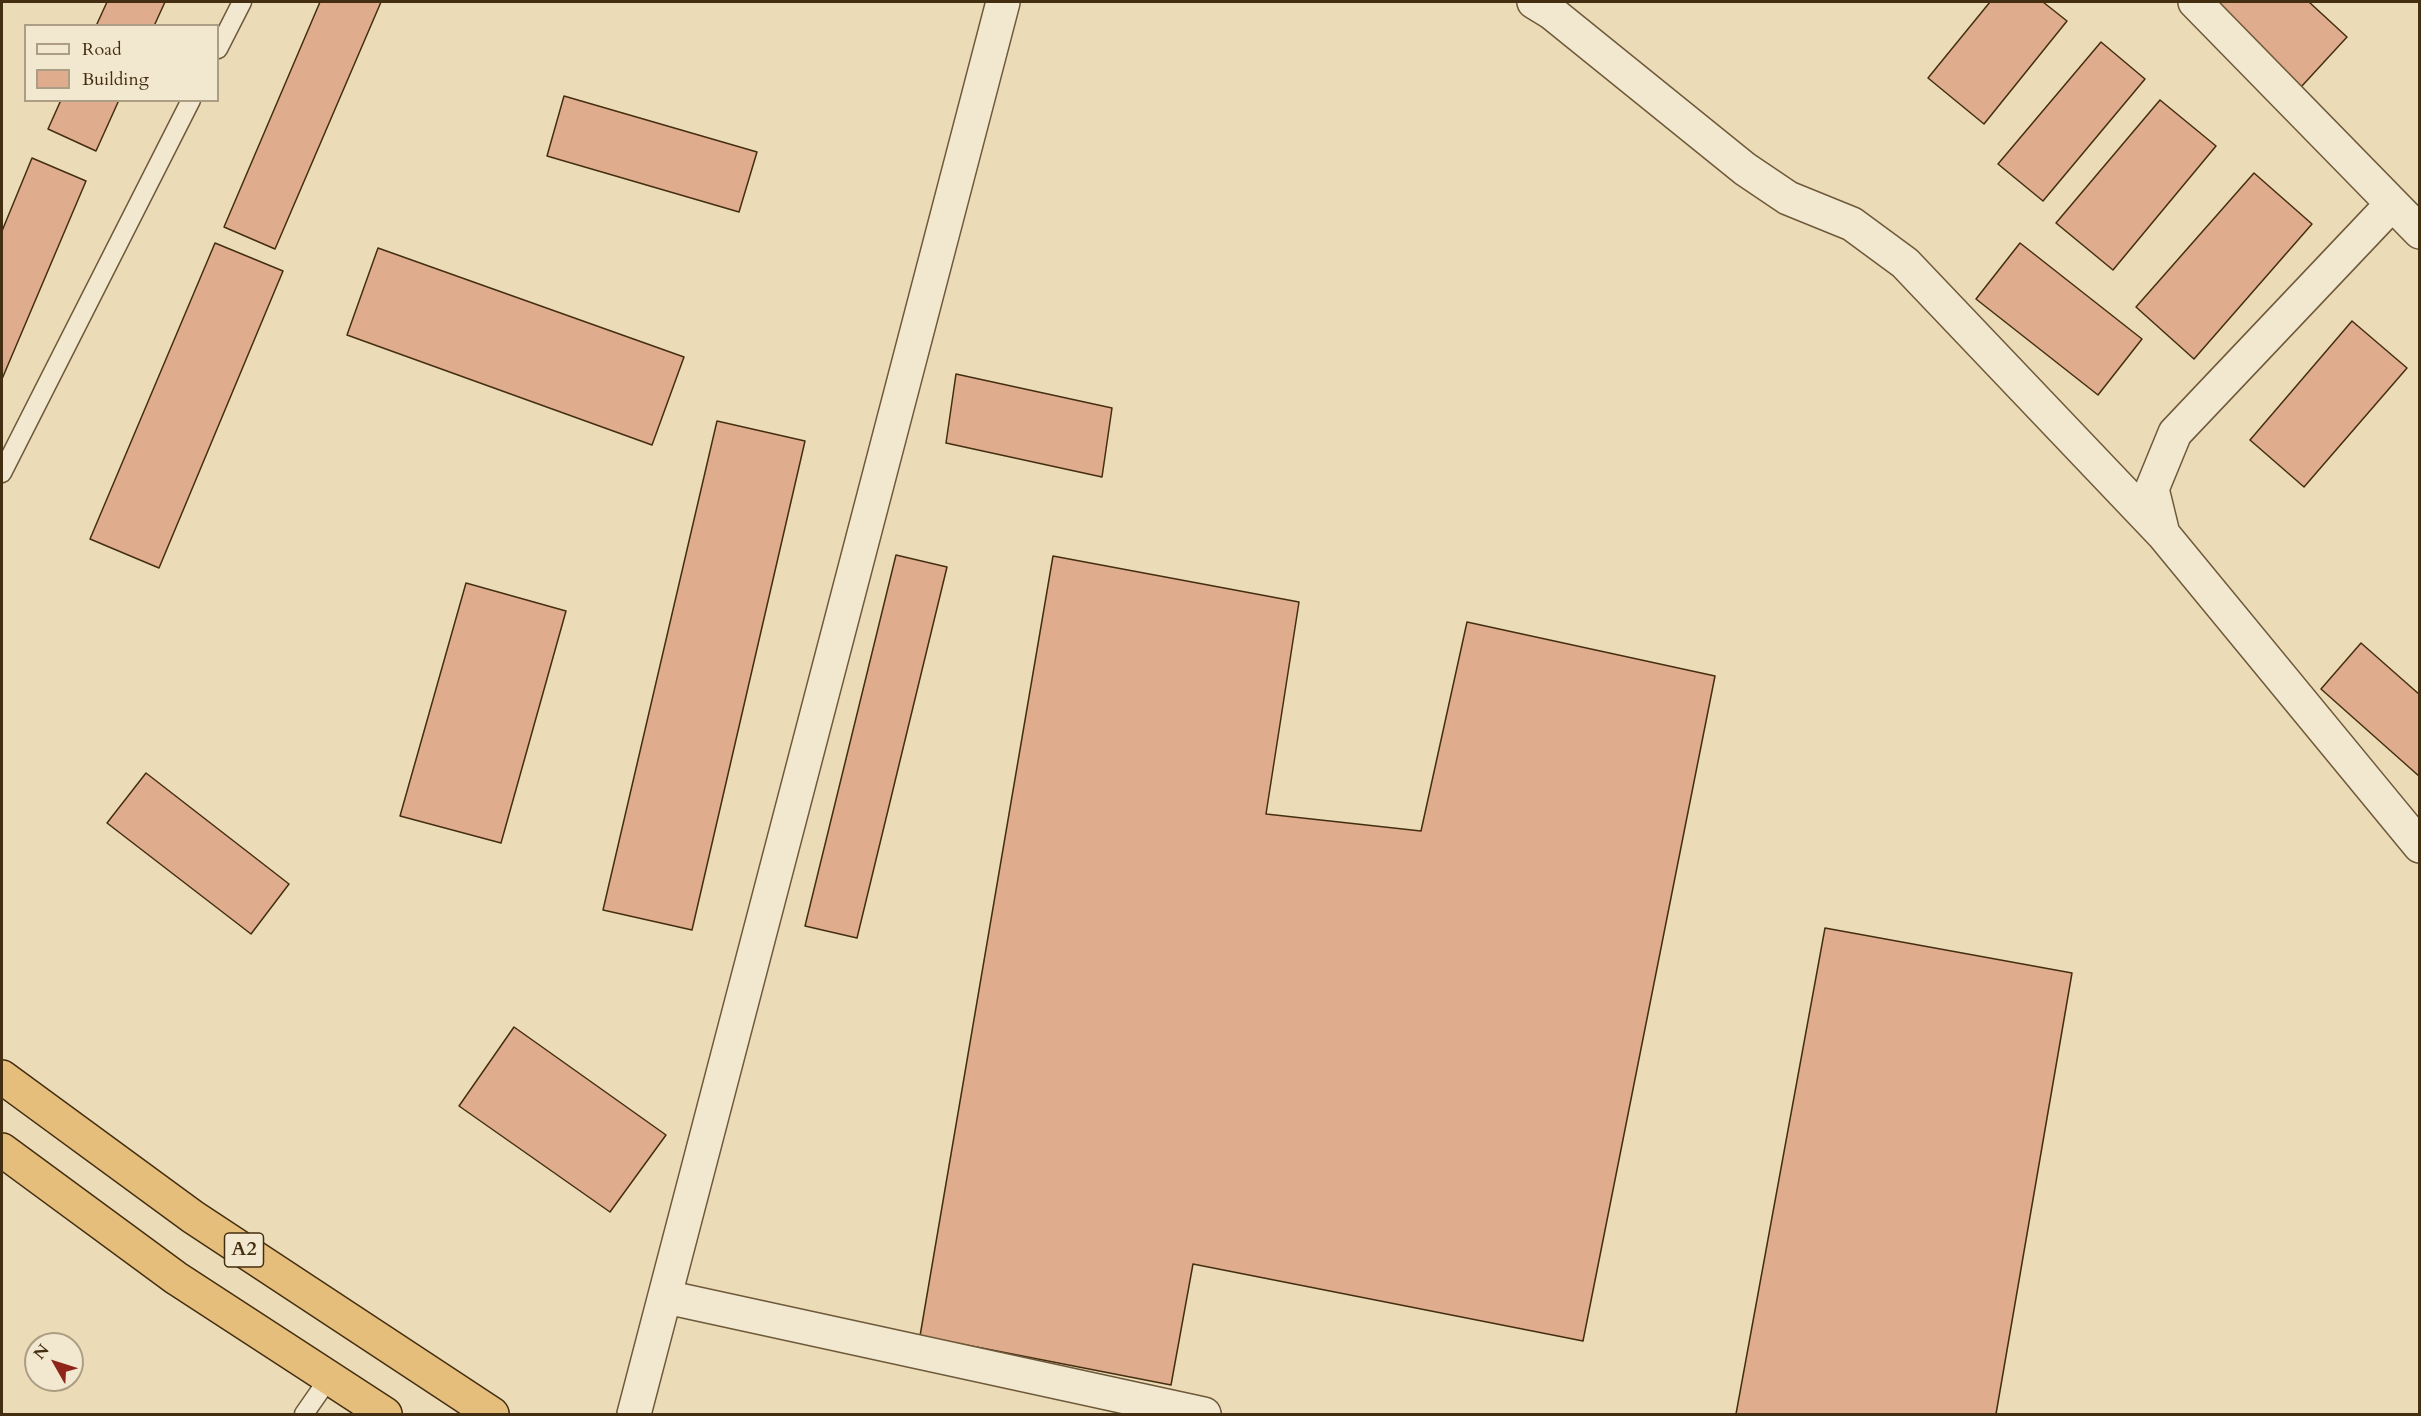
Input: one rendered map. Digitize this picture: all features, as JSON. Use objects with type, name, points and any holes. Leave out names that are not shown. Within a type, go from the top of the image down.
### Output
[{"type":"highway","name":"A2","points":[[2,1077],[193,1217],[492,1414]]},
{"type":"highway","points":[[2,1150],[176,1278],[385,1414]]},
{"type":"street","points":[[634,1414],[1003,2]]},
{"type":"street","points":[[1534,2],[1552,13],[1745,169],[1788,198],[1852,224],[1905,263],[2163,534],[2420,846]]},
{"type":"street","points":[[2195,2],[2420,232]]},
{"type":"street","points":[[2163,534],[2152,489],[2175,433],[2392,204]]},
{"type":"street","points":[[666,1297],[1204,1414]]},
{"type":"lane","points":[[219,47],[242,2]]},
{"type":"lane","points":[[2,473],[190,102]]},
{"type":"lane","points":[[304,1414],[329,1378]]},
{"type":"building","points":[[107,2],[165,2],[155,24],[97,24]]},
{"type":"building","points":[[320,2],[381,2],[275,249],[224,227]]},
{"type":"building","points":[[1990,2],[2043,2],[2067,21],[1984,124],[1928,78]]},
{"type":"building","points":[[2208,2],[2309,2],[2347,37],[2301,87]]},
{"type":"building","points":[[2101,42],[2145,79],[2043,201],[1998,164]]},
{"type":"building","points":[[564,96],[757,152],[739,212],[547,156]]},
{"type":"building","points":[[2160,100],[2216,146],[2113,270],[2056,223]]},
{"type":"building","points":[[60,102],[118,102],[96,151],[48,129]]},
{"type":"building","points":[[32,158],[86,181],[2,379],[2,231]]},
{"type":"building","points":[[2254,173],[2312,224],[2194,359],[2136,307]]},
{"type":"building","points":[[215,243],[283,271],[159,568],[90,539]]},
{"type":"building","points":[[2020,243],[2142,339],[2098,395],[1976,299]]},
{"type":"building","points":[[378,248],[684,357],[652,445],[347,335]]},
{"type":"building","points":[[2352,321],[2407,368],[2304,487],[2250,440]]},
{"type":"building","points":[[956,374],[1112,408],[1102,477],[946,443]]},
{"type":"building","points":[[717,421],[805,441],[692,930],[603,910]]},
{"type":"building","points":[[896,555],[947,567],[857,938],[805,926]]},
{"type":"building","points":[[1053,556],[1299,602],[1266,814],[1421,831],[1467,622],[1715,676],[1583,1341],[1193,1264],[1171,1385],[920,1336]]},
{"type":"building","points":[[466,583],[566,611],[501,843],[400,816]]},
{"type":"building","points":[[2361,643],[2420,695],[2420,777],[2321,689]]},
{"type":"building","points":[[146,773],[289,884],[251,934],[107,823]]},
{"type":"building","points":[[1825,928],[2072,973],[1996,1414],[1736,1414]]},
{"type":"building","points":[[514,1027],[666,1135],[610,1212],[459,1106]]}]
